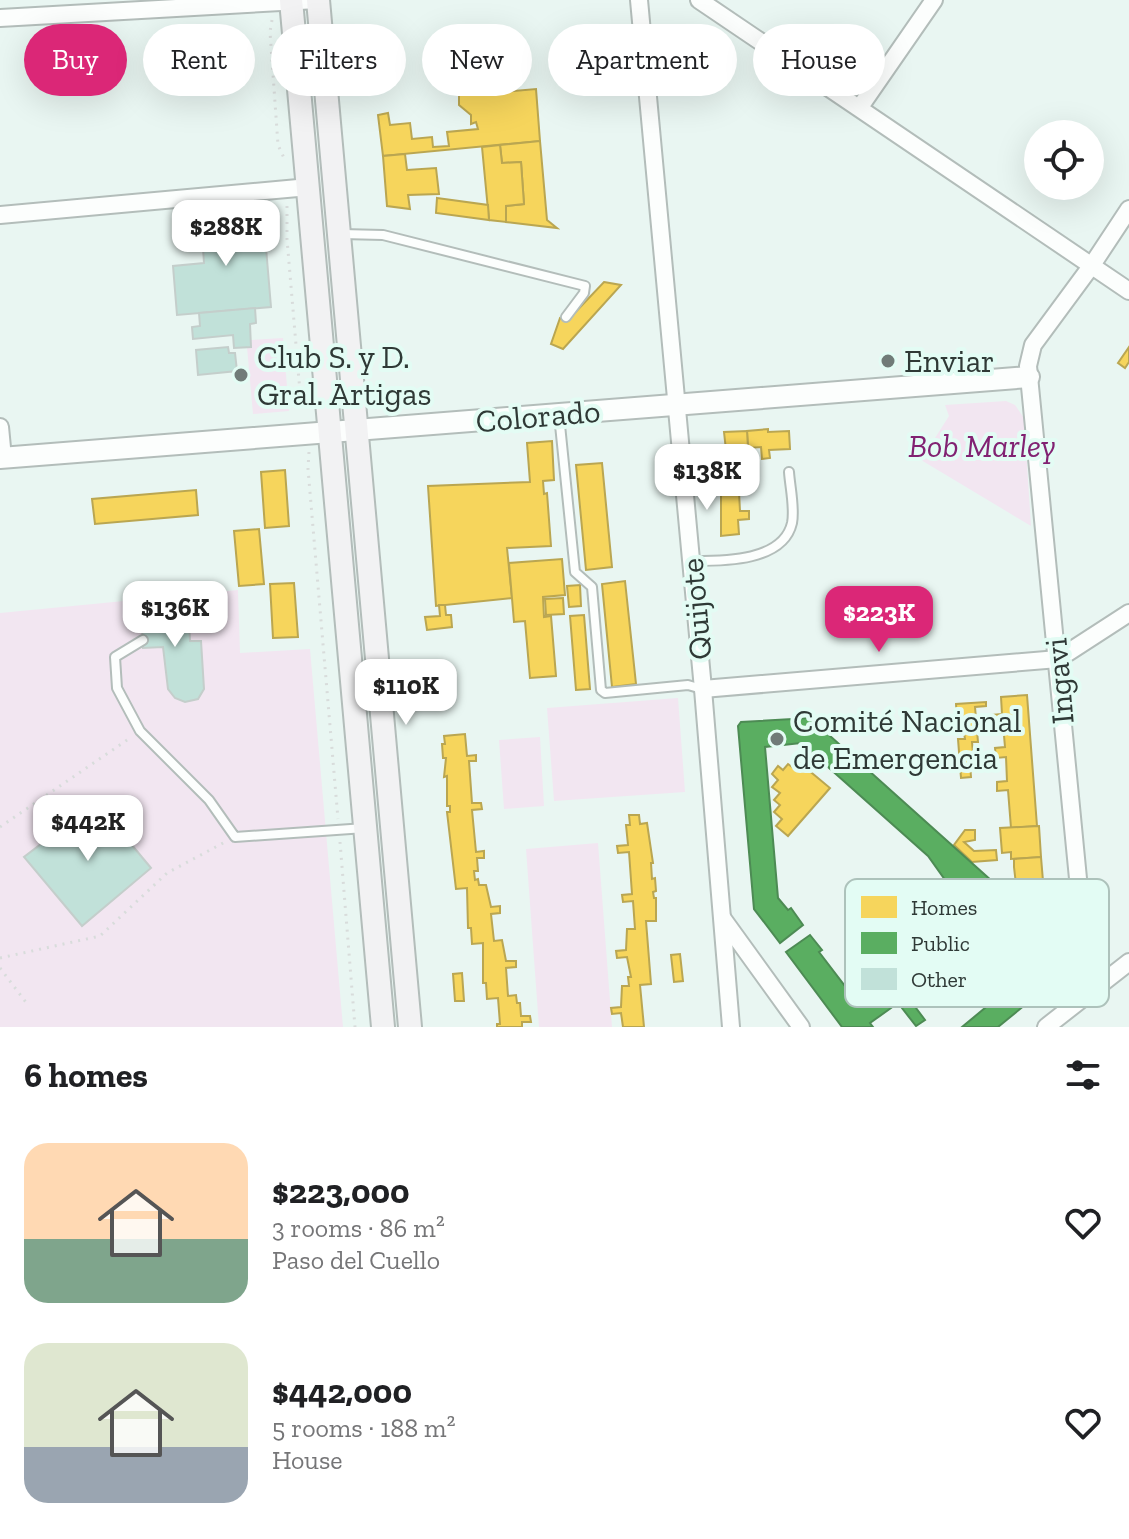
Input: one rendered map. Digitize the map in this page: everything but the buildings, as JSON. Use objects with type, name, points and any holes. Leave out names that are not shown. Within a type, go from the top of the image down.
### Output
[{"type":"main road","points":[[318,0],[410,1027]]},
{"type":"main road","points":[[285,1],[320,433],[366,828],[383,1027]]},
{"type":"street","points":[[0,18],[318,0]]},
{"type":"street","name":"Quijote","points":[[639,0],[692,561],[731,1027]]},
{"type":"street","points":[[699,0],[1129,291]]},
{"type":"street","points":[[860,107],[934,0]]},
{"type":"street","points":[[0,215],[298,188]]},
{"type":"street","name":"Ingavi","points":[[1078,879],[1028,366],[1033,345],[1129,209]]},
{"type":"street","name":"Colorado","points":[[2,458],[1029,377]]},
{"type":"street","points":[[0,427],[2,458]]},
{"type":"street","points":[[703,689],[1058,659],[1129,613]]},
{"type":"street","points":[[722,918],[801,1027]]},
{"type":"street","points":[[1109,977],[1129,962]]},
{"type":"street","points":[[1046,1027],[1071,1007]]},
{"type":"lane","points":[[341,234],[383,235],[585,286],[584,293],[566,317]]},
{"type":"lane","points":[[559,415],[575,572],[592,587],[601,690],[605,693],[688,685],[703,689]]},
{"type":"lane","points":[[692,561],[724,561],[756,556],[781,540],[792,523],[789,472]]},
{"type":"lane","points":[[143,640],[115,657],[117,688],[140,731],[209,800],[235,837],[366,828]]},
{"type":"path","points":[[285,1],[273,18],[270,32],[278,145],[298,188],[287,239],[300,392],[320,433],[308,469],[355,1027]]},
{"type":"path","points":[[0,827],[140,731]]},
{"type":"path","points":[[0,958],[100,936],[167,873],[235,837]]},
{"type":"path","points":[[0,968],[28,1005]]},
{"type":"green space","points":[[283,338],[289,411],[253,414],[247,347],[251,347],[250,340]]},
{"type":"green space","name":"Bob Marley","points":[[1006,401],[1015,405],[1024,418],[1031,526],[921,460],[949,416],[945,405]]},
{"type":"green space","points":[[238,590],[240,653],[310,649],[343,1027],[0,1027],[0,613]]},
{"type":"green space","points":[[678,698],[685,792],[554,801],[547,708]]},
{"type":"green space","points":[[540,737],[544,806],[504,809],[499,740]]},
{"type":"green space","points":[[598,843],[612,1027],[539,1027],[526,849]]},
{"type":"place","name":"Enviar","points":[[888,361]]},
{"type":"place","name":"Club S. y D. Gral. Artigas","points":[[241,375]]},
{"type":"place","name":"Comité Nacional de Emergencia","points":[[777,739]]}]
